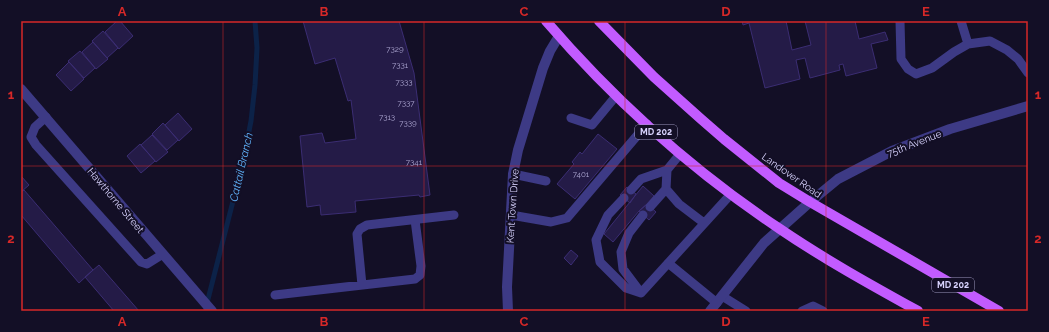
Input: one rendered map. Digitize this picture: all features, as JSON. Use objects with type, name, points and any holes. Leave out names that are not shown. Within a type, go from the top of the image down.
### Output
[{"type":"main road","name":"MD 202","points":[[546,21],[616,96],[703,173],[780,229],[836,265],[918,311]]},
{"type":"main road","name":"Landover Road","points":[[599,21],[654,77],[706,124],[779,183],[999,311]]},
{"type":"street","name":"Kent Town Drive","points":[[508,311],[507,287],[513,174],[518,150],[543,68],[550,51],[559,36]]},
{"type":"street","name":"Hawthorne Street","points":[[21,89],[212,311]]},
{"type":"street","name":"75th Avenue","points":[[710,311],[764,243],[838,179],[892,150],[950,129],[1028,106]]},
{"type":"lane","points":[[900,21],[901,59],[908,69],[916,74],[932,68],[968,44],[990,41],[1007,50],[1018,59],[1028,73]]},
{"type":"lane","points":[[961,21],[968,44]]},
{"type":"lane","points":[[570,118],[592,125],[616,96]]},
{"type":"lane","points":[[46,117],[34,127],[31,137],[36,145],[141,262],[147,264],[163,254]]},
{"type":"lane","points":[[512,215],[551,222],[567,218],[647,124]]},
{"type":"lane","points":[[631,190],[641,179],[667,170],[680,154]]},
{"type":"lane","points":[[650,207],[666,189],[667,170]]},
{"type":"lane","points":[[513,174],[546,181]]},
{"type":"lane","points":[[666,189],[680,204],[704,223]]},
{"type":"lane","points":[[641,293],[731,194]]},
{"type":"lane","points":[[624,198],[608,215],[596,240],[600,262],[626,288],[641,293]]},
{"type":"lane","points":[[641,293],[623,269],[621,252],[629,233],[643,215]]},
{"type":"lane","points":[[362,285],[357,234],[360,229],[366,225],[454,216]]},
{"type":"lane","points":[[275,295],[415,279],[420,275],[421,266],[415,220]]},
{"type":"lane","points":[[668,263],[719,299],[746,311]]},
{"type":"lane","points":[[802,311],[812,306],[822,311]]},
{"type":"building","points":[[117,21],[120,21],[133,36],[119,49],[105,32]]},
{"type":"building","points":[[303,21],[399,21],[414,73],[430,195],[355,201],[356,212],[321,215],[320,205],[307,207],[300,136],[322,133],[325,143],[356,139],[351,100],[348,101],[335,58],[315,64]]},
{"type":"building","points":[[742,21],[786,21],[792,50],[811,45],[805,21],[855,21],[859,39],[885,32],[888,40],[871,44],[877,68],[846,76],[843,64],[839,65],[840,70],[810,78],[805,58],[796,60],[800,79],[765,88],[749,23],[743,25]]},
{"type":"building","points":[[103,31],[118,48],[107,58],[92,41]]},
{"type":"building","points":[[93,42],[108,59],[96,69],[82,52]]},
{"type":"building","points":[[80,51],[95,68],[84,78],[68,61]]},
{"type":"building","points":[[69,62],[84,79],[71,91],[56,75]]},
{"type":"building","points":[[178,113],[192,129],[179,141],[165,125]]},
{"type":"building","points":[[163,123],[178,140],[167,150],[152,134]]},
{"type":"building","points":[[598,134],[617,149],[575,199],[557,184],[574,164],[572,162],[580,152],[582,154]]},
{"type":"building","points":[[152,135],[168,152],[156,162],[141,145]]},
{"type":"building","points":[[140,144],[155,161],[141,173],[127,156]]},
{"type":"building","points":[[21,176],[29,185],[21,192]]},
{"type":"building","points":[[643,186],[654,196],[639,211],[613,242],[604,234]]},
{"type":"building","points":[[627,187],[636,194],[630,203],[620,195]]},
{"type":"building","points":[[24,190],[93,270],[79,283],[21,215],[21,192]]},
{"type":"building","points":[[647,204],[656,212],[649,220],[639,211]]},
{"type":"building","points":[[571,250],[578,256],[571,265],[564,258]]},
{"type":"building","points":[[99,265],[139,311],[114,311],[85,277]]},
{"type":"waterway","name":"Cattail Branch","points":[[205,311],[243,162],[251,121],[257,48],[255,21]]}]
